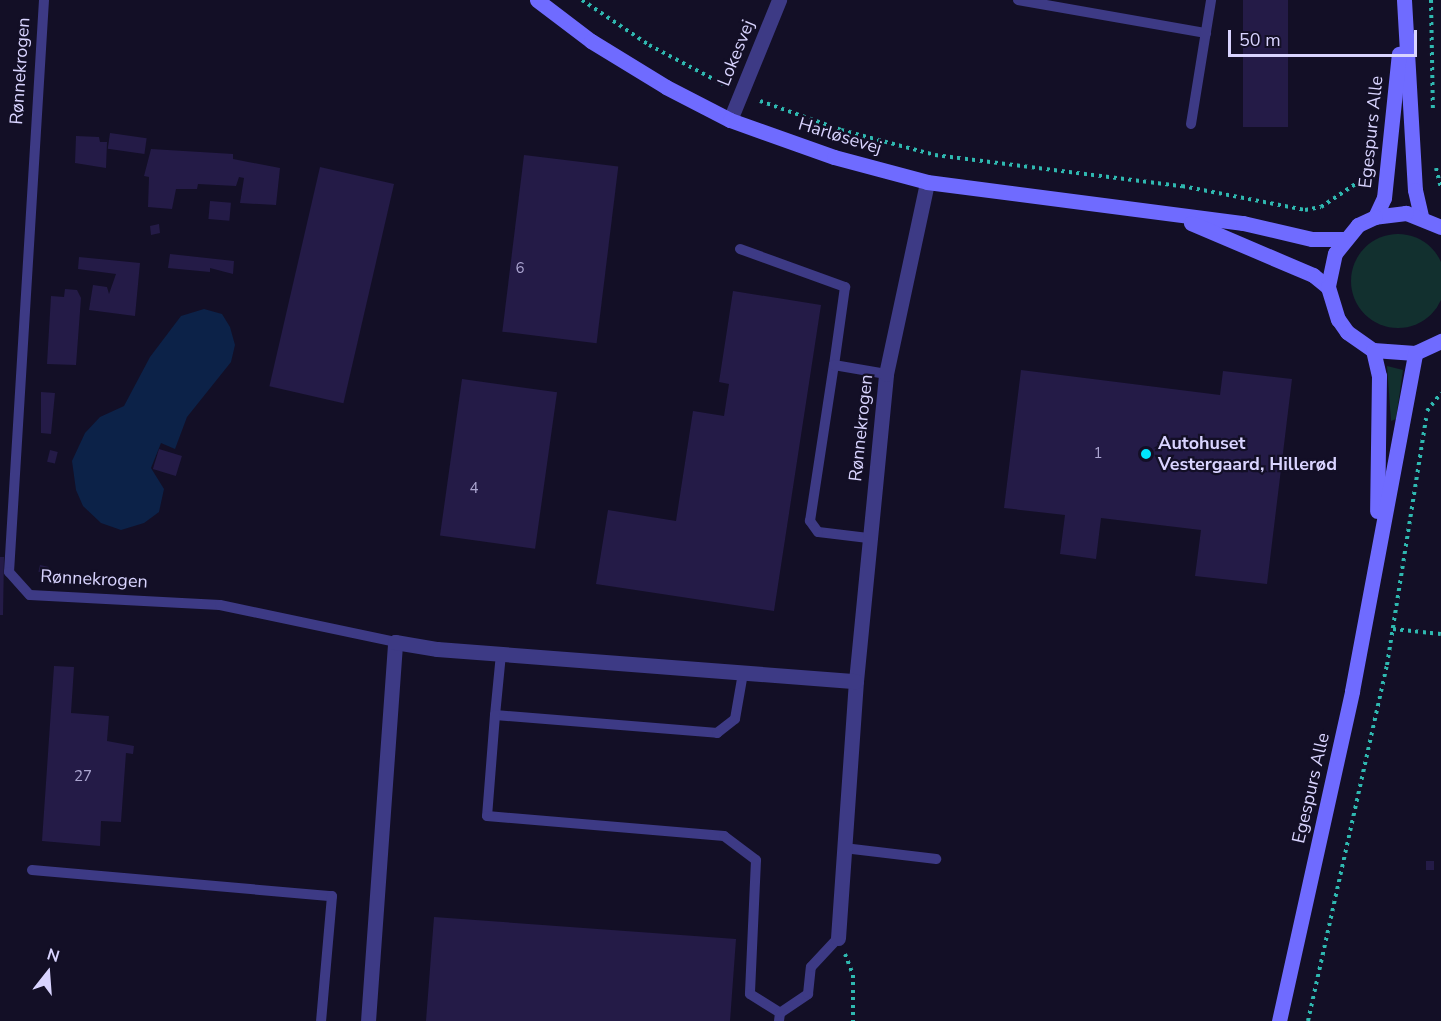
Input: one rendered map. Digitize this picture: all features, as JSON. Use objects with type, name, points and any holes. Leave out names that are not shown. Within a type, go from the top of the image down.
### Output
[{"type":"street","name":"Harløsevej","points":[[537,0],[591,41],[730,120],[834,157],[927,182],[1243,224],[1312,239],[1344,238]]},
{"type":"street","name":"Lokesvej","points":[[730,120],[779,0]]},
{"type":"street","name":"Egespurs Alle","points":[[1376,216],[1384,198],[1404,8]]},
{"type":"street","name":"Egespurs Alle","points":[[1404,8],[1414,173],[1421,216]]},
{"type":"street","name":"Rønnekrogen","points":[[838,938],[856,681],[885,374],[927,182]]},
{"type":"street","name":"Harløsevej","points":[[1166,213],[1288,263],[1328,287]]},
{"type":"street","points":[[1441,227],[1421,216],[1398,213],[1376,216],[1344,238],[1335,253],[1328,287],[1338,319],[1347,332],[1373,350],[1415,352],[1441,340]]},
{"type":"street","name":"Egespurs Alle","points":[[1373,350],[1379,398],[1376,562]]},
{"type":"street","name":"Egespurs Alle","points":[[1279,1021],[1352,691],[1415,352]]},
{"type":"street","name":"Rønnekrogen","points":[[395,642],[501,654],[856,681]]},
{"type":"street","points":[[368,1021],[395,642]]},
{"type":"lane","name":"Rønnekrogen","points":[[44,0],[9,572],[30,595],[220,605],[395,642]]},
{"type":"lane","points":[[1018,0],[1206,33]]},
{"type":"lane","points":[[1191,124],[1211,0]]},
{"type":"lane","points":[[740,249],[845,287],[810,521],[818,532],[868,538]]},
{"type":"lane","points":[[834,365],[885,374]]},
{"type":"lane","points":[[501,654],[487,816],[724,836],[756,860],[750,994],[779,1017],[808,994],[811,967],[838,938]]},
{"type":"lane","points":[[495,715],[717,733],[735,719],[743,673]]},
{"type":"lane","points":[[844,848],[936,859]]},
{"type":"lane","points":[[32,870],[332,896],[321,1021]]},
{"type":"path","points":[[582,0],[649,45],[740,93],[840,130],[935,155],[1182,186],[1305,210],[1321,207],[1369,176],[1387,172]]},
{"type":"path","points":[[1431,0],[1434,123]]},
{"type":"path","points":[[1436,159],[1436,171],[1441,188]]},
{"type":"path","points":[[1414,173],[1436,171]]},
{"type":"path","points":[[1308,1021],[1393,629],[1427,410],[1441,393]]},
{"type":"path","points":[[1393,629],[1441,634]]},
{"type":"path","points":[[838,938],[853,975],[853,1021]]},
{"type":"green space","points":[[1398,234],[1416,238],[1431,248],[1441,263],[1445,281],[1441,299],[1431,314],[1416,324],[1398,328],[1380,324],[1365,314],[1355,299],[1351,281],[1355,263],[1365,248],[1380,238]]},
{"type":"green space","points":[[1387,366],[1403,370],[1396,419],[1391,421]]},
{"type":"water","points":[[204,309],[222,314],[230,327],[235,345],[231,362],[187,417],[175,449],[161,443],[151,468],[164,489],[159,512],[144,523],[121,530],[101,523],[83,506],[76,490],[72,461],[85,433],[100,417],[124,406],[150,357],[181,316]]},
{"type":"building","points":[[1243,0],[1288,0],[1288,127],[1243,127]]},
{"type":"building","points":[[110,133],[147,138],[144,154],[108,149]]},
{"type":"building","points":[[76,136],[99,137],[100,142],[107,142],[106,168],[75,163]]},
{"type":"building","points":[[151,149],[233,154],[233,159],[280,168],[276,205],[240,203],[244,178],[239,177],[236,186],[198,184],[197,189],[176,189],[172,209],[148,207],[149,177],[144,176]]},
{"type":"building","points":[[524,155],[618,167],[597,343],[502,332]]},
{"type":"building","points":[[320,167],[394,184],[343,403],[269,386]]},
{"type":"building","points":[[210,201],[231,203],[229,221],[208,219]]},
{"type":"building","points":[[159,224],[160,233],[151,235],[150,226]]},
{"type":"building","points":[[170,254],[234,261],[233,274],[210,268],[210,272],[168,268]]},
{"type":"building","points":[[79,257],[140,263],[135,316],[89,310],[93,285],[107,287],[109,294],[116,274],[78,269]]},
{"type":"building","points":[[65,289],[77,290],[81,298],[76,365],[47,364],[51,296],[64,297]]},
{"type":"building","points":[[733,291],[821,305],[774,611],[596,584],[608,510],[676,521],[693,411],[724,416],[729,384],[719,382]]},
{"type":"building","points":[[1021,370],[1220,395],[1223,371],[1292,379],[1267,584],[1195,576],[1201,530],[1101,518],[1096,559],[1060,554],[1065,515],[1004,508]]},
{"type":"building","points":[[462,379],[557,392],[535,549],[440,535]]},
{"type":"building","points":[[41,392],[55,393],[51,434],[41,433]]},
{"type":"building","points":[[159,449],[182,456],[176,476],[153,469]]},
{"type":"building","points":[[50,450],[58,452],[55,464],[47,462]]},
{"type":"building","points":[[0,557],[4,557],[3,615],[0,615]]},
{"type":"building","points":[[40,565],[49,567],[47,574],[38,572]]},
{"type":"building","points":[[54,666],[74,667],[71,713],[109,716],[107,741],[134,746],[133,754],[126,753],[121,822],[101,821],[100,846],[42,841]]},
{"type":"building","points":[[1426,861],[1434,861],[1434,870],[1426,870]]},
{"type":"building","points":[[434,917],[736,939],[730,1021],[426,1021]]},
{"type":"place","name":"Autohuset Vestergaard, Hillerød","points":[[1146,454]]}]
